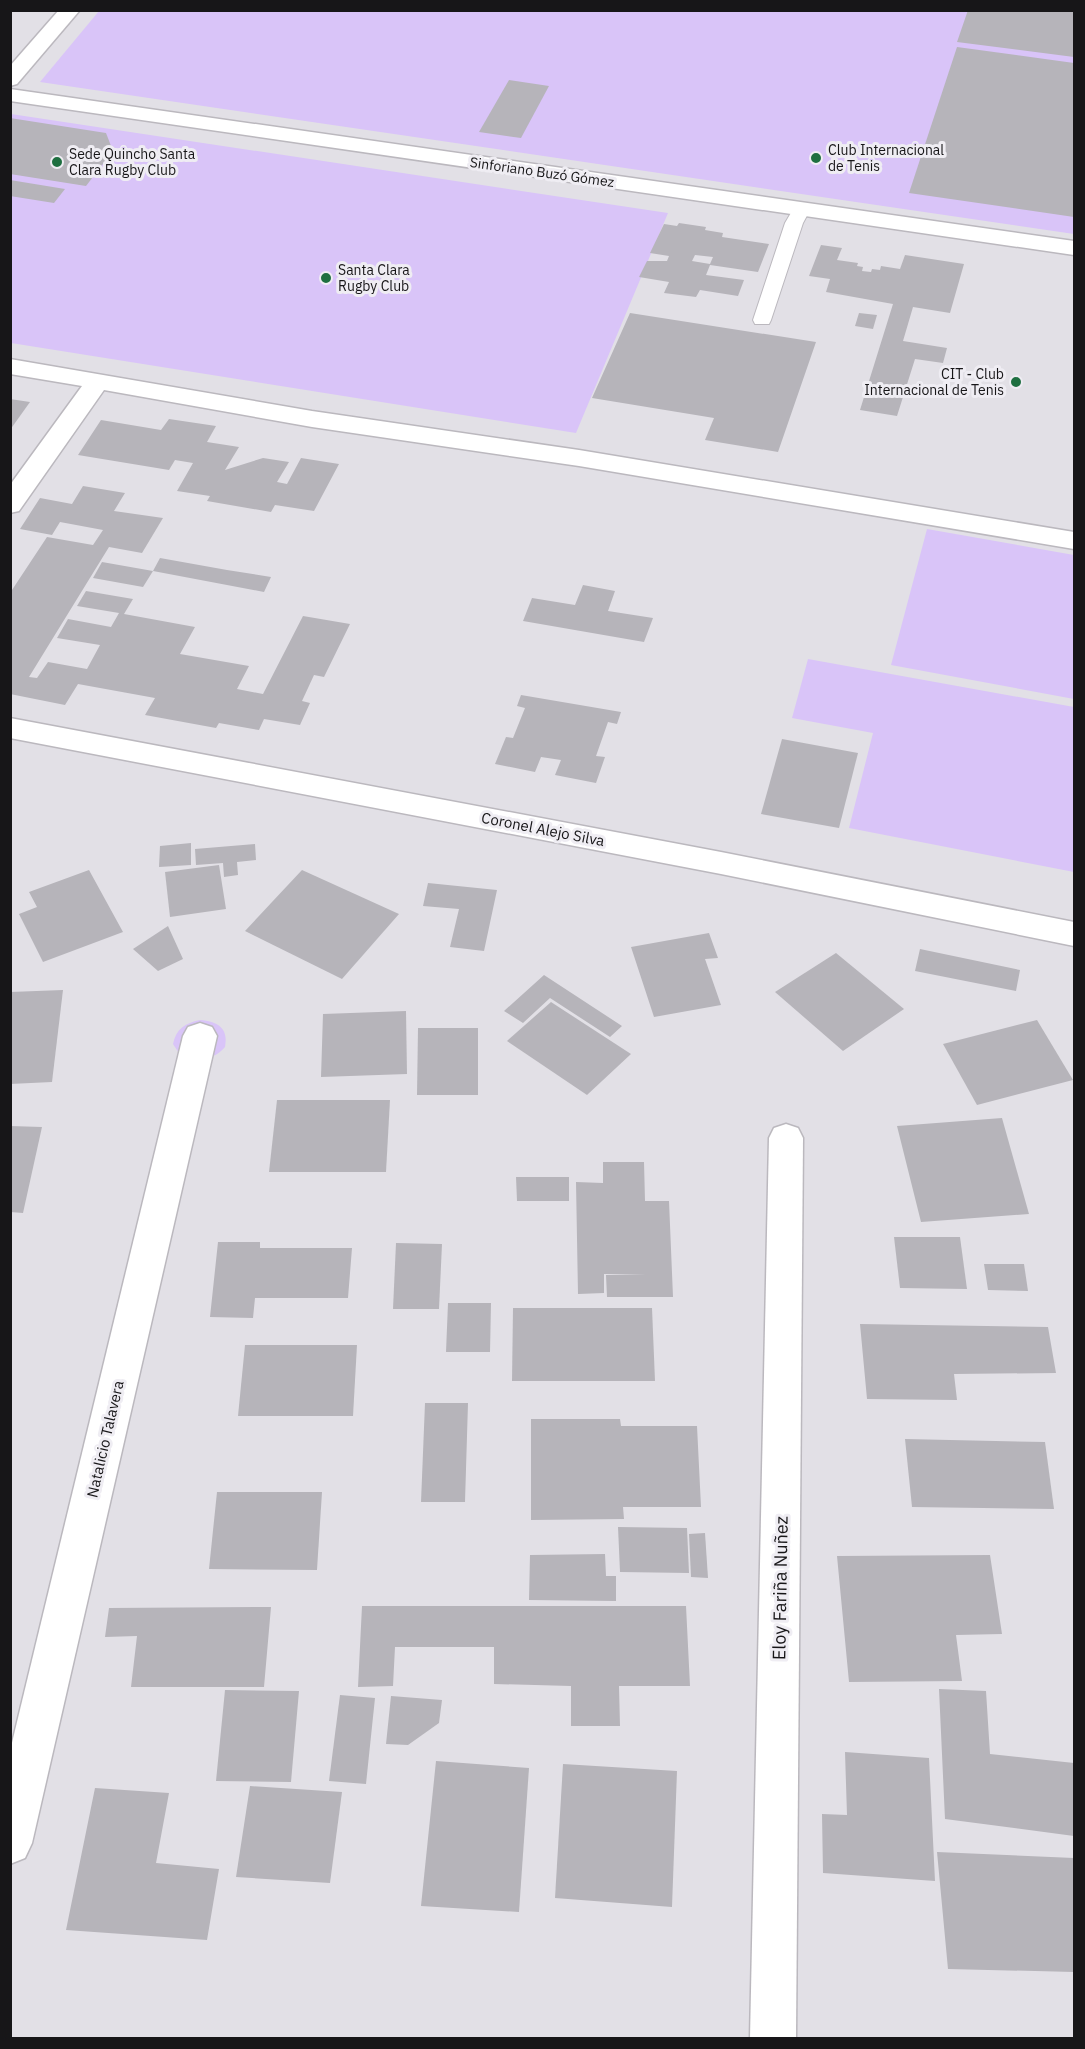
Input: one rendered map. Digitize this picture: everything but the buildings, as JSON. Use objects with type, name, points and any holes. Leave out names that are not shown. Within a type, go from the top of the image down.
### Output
[{"type":"street","points":[[10,80],[69,10]]},
{"type":"street","name":"Sinforiano Buzó Gómez","points":[[10,95],[1074,248]]},
{"type":"street","points":[[10,366],[312,419],[579,458],[1074,542]]},
{"type":"street","points":[[10,505],[98,381]]},
{"type":"street","name":"Coronel Alejo Silva","points":[[10,728],[721,863],[1074,934]]},
{"type":"street","name":"Natalicio Talavera","points":[[10,1843],[200,1036]]},
{"type":"street","name":"Eloy Fariña Nuñez","points":[[773,2038],[786,1138]]},
{"type":"lane","points":[[762,320],[794,223],[801,210]]},
{"type":"shaded area","name":"Club Internacional de Tenis","points":[[99,11],[1074,11],[1074,234],[40,82]]},
{"type":"shaded area","name":"Santa Clara Rugby Club","points":[[11,114],[668,213],[576,433],[11,343]]},
{"type":"shaded area","points":[[927,529],[1074,555],[1074,699],[891,665]]},
{"type":"shaded area","points":[[808,659],[1074,707],[1074,872],[849,828],[873,733],[792,718]]},
{"type":"shaded area","points":[[200,1020],[212,1022],[223,1030],[226,1040],[225,1047],[210,1057],[181,1056],[173,1044],[176,1034],[186,1025]]},
{"type":"place","name":"Club Internacional de Tenis","points":[[816,158]]},
{"type":"place","name":"Sede Quincho Santa Clara Rugby Club","points":[[57,162]]},
{"type":"place","name":"Santa Clara Rugby Club","points":[[326,278]]},
{"type":"place","name":"CIT - Club Internacional de Tenis","points":[[1016,382]]}]
